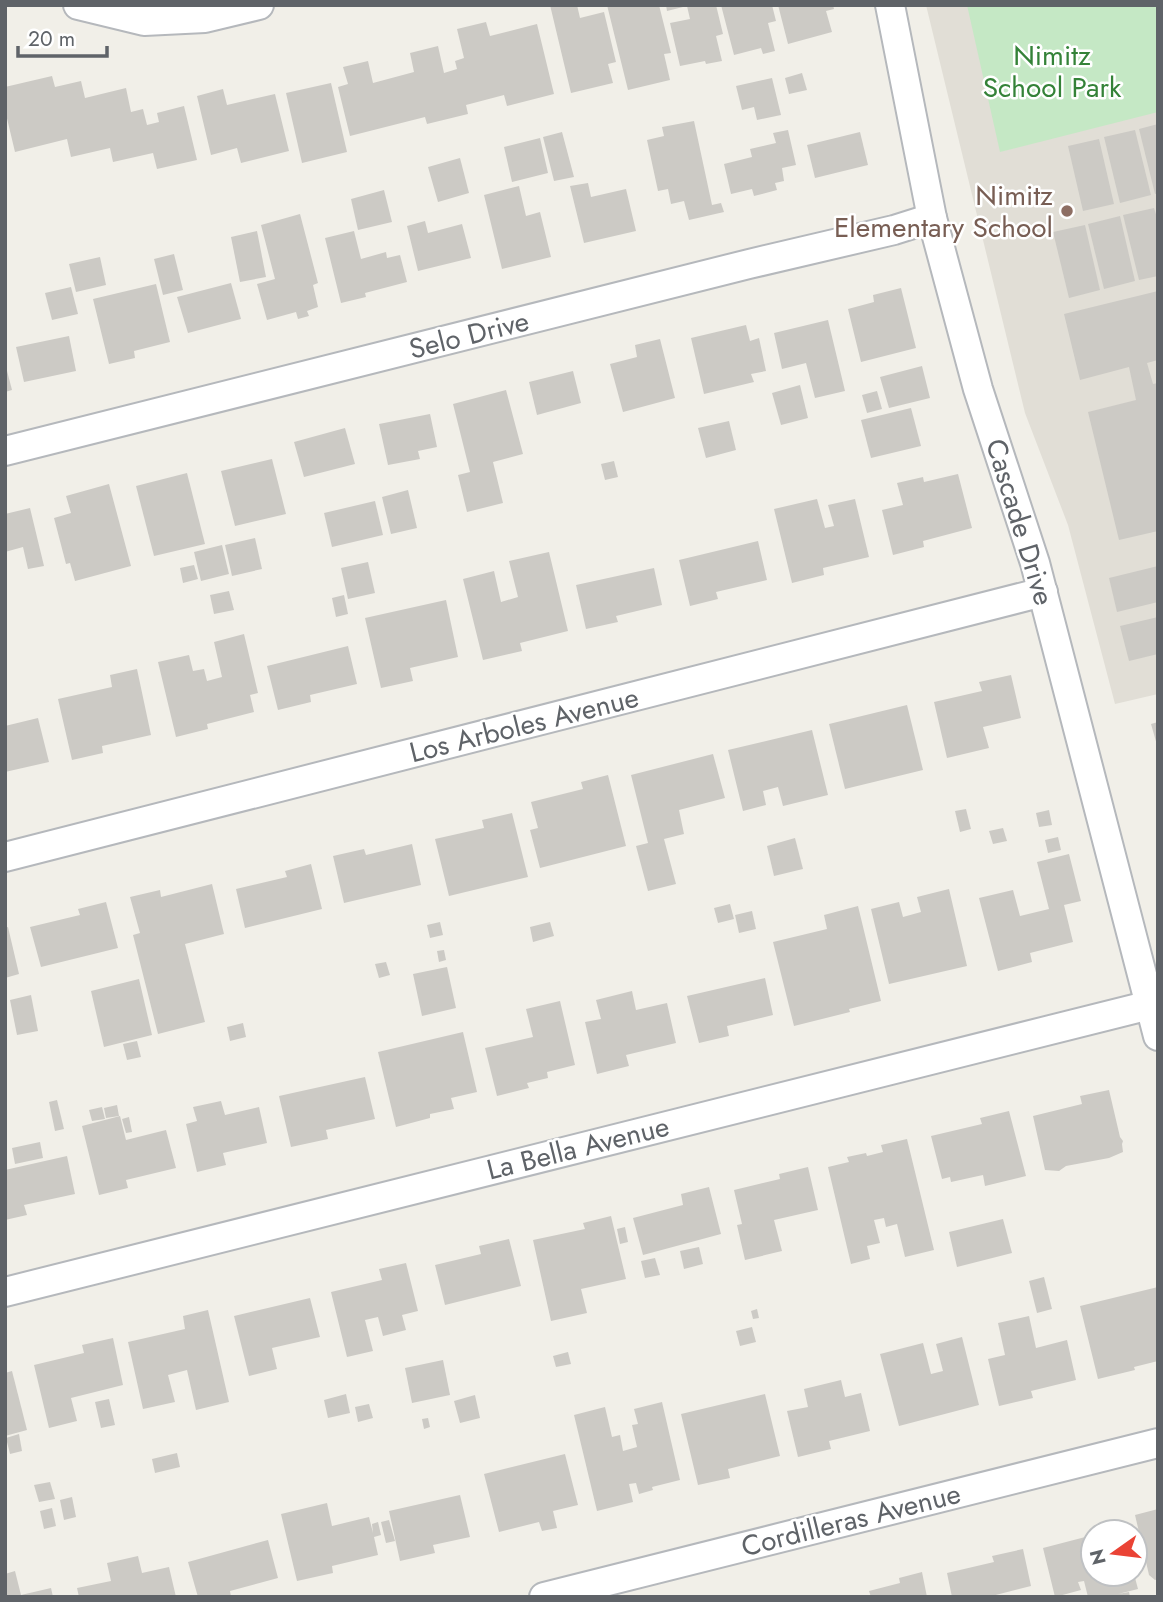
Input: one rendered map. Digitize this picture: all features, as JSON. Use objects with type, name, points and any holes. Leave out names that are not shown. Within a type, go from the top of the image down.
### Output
[{"type":"street","points":[[78,5],[144,21],[205,18],[259,5]]},
{"type":"street","name":"Cascade Drive","points":[[890,5],[932,218],[978,389],[1032,549],[1154,1004],[1158,1036]]},
{"type":"street","name":"Selo Drive","points":[[5,452],[749,264],[894,230],[932,218]]},
{"type":"street","name":"Los Arboles Avenue","points":[[5,857],[1043,592]]},
{"type":"street","name":"La Bella Avenue","points":[[5,1292],[1154,1004]]},
{"type":"street","name":"Cordilleras Avenue","points":[[544,1597],[1158,1443]]},
{"type":"shaded area","name":"Nimitz Elementary School","points":[[926,5],[1158,5],[1158,694],[1115,704],[1068,525],[1025,413]]},
{"type":"green space","name":"Nimitz School Park","points":[[967,5],[1158,5],[1158,112],[1000,152]]},
{"type":"building","points":[[550,5],[577,5],[580,18],[604,12],[616,62],[608,64],[613,83],[571,93]]},
{"type":"building","points":[[607,5],[659,5],[671,53],[664,54],[670,80],[628,90]]},
{"type":"building","points":[[666,5],[716,5],[723,34],[716,36],[722,61],[680,66],[670,23],[690,19],[687,6],[667,11]]},
{"type":"building","points":[[721,5],[772,5],[776,21],[768,23],[775,51],[763,54],[761,48],[734,55]]},
{"type":"building","points":[[778,5],[833,5],[834,9],[826,11],[832,32],[788,44]]},
{"type":"building","points":[[486,22],[490,36],[537,24],[554,94],[507,106],[504,95],[466,105],[468,114],[427,124],[425,117],[350,136],[338,87],[348,84],[343,67],[368,61],[373,83],[414,72],[410,53],[438,46],[444,73],[457,69],[455,61],[464,58],[457,29]]},
{"type":"building","points":[[802,73],[807,90],[789,94],[785,78]]},
{"type":"building","points":[[52,76],[55,87],[81,81],[85,98],[126,88],[131,112],[143,109],[147,125],[159,122],[157,113],[184,106],[197,160],[157,169],[153,153],[113,162],[110,148],[71,157],[67,139],[15,152],[5,110],[5,87]]},
{"type":"building","points":[[772,78],[781,115],[757,120],[754,107],[742,110],[736,86]]},
{"type":"building","points":[[331,83],[347,152],[302,163],[286,93]]},
{"type":"building","points":[[223,89],[227,105],[275,94],[289,151],[241,163],[237,148],[211,155],[197,96]]},
{"type":"building","points":[[694,121],[712,205],[721,203],[724,212],[689,220],[684,201],[671,204],[668,189],[658,191],[647,140],[664,136],[662,127]]},
{"type":"building","points":[[1158,124],[1158,193],[1155,194],[1139,129]]},
{"type":"building","points":[[788,130],[796,165],[782,168],[784,181],[775,183],[777,190],[754,196],[752,189],[731,194],[724,164],[752,157],[750,149],[776,143],[773,133]]},
{"type":"building","points":[[1135,130],[1151,195],[1120,203],[1104,137]]},
{"type":"building","points":[[562,132],[574,177],[554,181],[543,137]]},
{"type":"building","points":[[860,132],[868,165],[815,178],[807,145]]},
{"type":"building","points":[[540,138],[548,173],[512,182],[504,147]]},
{"type":"building","points":[[1099,139],[1114,204],[1083,211],[1068,146]]},
{"type":"building","points":[[460,158],[469,193],[438,202],[428,167]]},
{"type":"building","points":[[588,183],[591,197],[626,189],[636,231],[584,243],[570,186]]},
{"type":"building","points":[[519,186],[526,216],[540,212],[551,257],[502,269],[484,195]]},
{"type":"building","points":[[384,190],[392,222],[358,230],[351,199]]},
{"type":"building","points":[[1154,208],[1158,221],[1158,276],[1139,280],[1123,215]]},
{"type":"building","points":[[300,214],[318,283],[313,285],[318,307],[307,311],[309,316],[298,319],[296,312],[267,320],[257,284],[275,279],[261,225]]},
{"type":"building","points":[[1120,216],[1135,281],[1104,289],[1088,224]]},
{"type":"building","points":[[425,221],[428,233],[462,224],[471,258],[418,271],[407,226]]},
{"type":"building","points":[[1085,225],[1100,290],[1069,298],[1053,232]]},
{"type":"building","points":[[257,231],[266,277],[240,282],[231,237]]},
{"type":"building","points":[[354,231],[361,259],[386,252],[387,258],[400,255],[407,282],[365,293],[366,297],[341,303],[325,238]]},
{"type":"building","points":[[174,254],[183,290],[163,295],[154,259]]},
{"type":"building","points":[[100,257],[106,285],[76,292],[69,264]]},
{"type":"building","points":[[231,283],[241,319],[188,333],[177,297]]},
{"type":"building","points":[[156,284],[170,342],[134,351],[135,358],[109,364],[93,299]]},
{"type":"building","points":[[71,287],[78,314],[52,320],[45,293]]},
{"type":"building","points":[[901,288],[916,348],[861,362],[848,309],[874,302],[873,295]]},
{"type":"building","points":[[1158,291],[1158,360],[1147,363],[1153,384],[1158,383],[1158,531],[1119,540],[1088,412],[1136,400],[1129,367],[1080,380],[1064,314]]},
{"type":"building","points":[[828,320],[845,391],[815,398],[806,363],[782,369],[774,333]]},
{"type":"building","points":[[746,325],[750,341],[759,338],[766,371],[751,374],[754,382],[704,394],[691,338]]},
{"type":"building","points":[[69,336],[76,371],[24,382],[16,347]]},
{"type":"building","points":[[660,339],[675,398],[623,412],[610,364],[637,357],[635,345]]},
{"type":"building","points":[[5,363],[12,390],[5,392]]},
{"type":"building","points":[[922,366],[930,398],[889,408],[880,377]]},
{"type":"building","points":[[573,371],[581,403],[537,415],[529,382]]},
{"type":"building","points":[[800,385],[808,418],[781,425],[772,393]]},
{"type":"building","points":[[506,390],[523,454],[493,462],[503,503],[467,512],[458,475],[470,472],[453,404]]},
{"type":"building","points":[[877,391],[882,409],[867,413],[862,395]]},
{"type":"building","points":[[911,408],[921,446],[871,458],[861,420]]},
{"type":"building","points":[[430,414],[437,447],[418,451],[420,459],[388,465],[379,424]]},
{"type":"building","points":[[729,421],[736,450],[706,458],[698,428]]},
{"type":"building","points":[[345,428],[355,464],[304,477],[294,442]]},
{"type":"building","points":[[272,459],[286,514],[235,526],[221,471]]},
{"type":"building","points":[[614,461],[618,477],[605,480],[601,464]]},
{"type":"building","points":[[187,473],[205,544],[154,556],[136,486]]},
{"type":"building","points":[[958,474],[972,528],[923,541],[924,547],[893,555],[882,510],[903,505],[897,483],[923,477],[924,482]]},
{"type":"building","points":[[109,484],[131,566],[75,581],[70,563],[66,564],[54,518],[71,513],[66,496]]},
{"type":"building","points":[[408,490],[417,528],[391,534],[382,497]]},
{"type":"building","points":[[817,499],[825,528],[834,526],[828,505],[855,499],[869,557],[823,568],[824,575],[792,583],[774,509]]},
{"type":"building","points":[[375,501],[383,535],[332,547],[324,513]]},
{"type":"building","points":[[30,508],[44,566],[28,569],[23,547],[5,552],[5,514]]},
{"type":"building","points":[[255,538],[262,569],[232,576],[225,545]]},
{"type":"building","points":[[758,541],[767,580],[716,592],[718,599],[690,606],[679,560]]},
{"type":"building","points":[[222,545],[229,574],[201,581],[194,552]]},
{"type":"building","points":[[549,552],[568,631],[520,643],[522,651],[483,660],[463,579],[494,571],[501,602],[518,597],[509,561]]},
{"type":"building","points":[[368,562],[375,593],[348,599],[341,568]]},
{"type":"building","points":[[194,565],[198,579],[183,583],[180,568]]},
{"type":"building","points":[[1158,566],[1158,602],[1117,612],[1109,578]]},
{"type":"building","points":[[654,568],[662,605],[616,616],[618,622],[586,629],[576,585]]},
{"type":"building","points":[[229,591],[234,610],[214,614],[210,595]]},
{"type":"building","points":[[344,595],[348,614],[336,617],[332,598]]},
{"type":"building","points":[[446,600],[458,657],[410,668],[413,681],[381,688],[365,618]]},
{"type":"building","points":[[1158,617],[1158,654],[1129,661],[1120,626]]},
{"type":"building","points":[[244,634],[258,693],[250,695],[254,712],[207,724],[208,729],[176,737],[158,662],[189,655],[193,671],[204,669],[207,681],[222,677],[214,642]]},
{"type":"building","points":[[348,646],[357,684],[310,695],[311,702],[278,710],[267,666]]},
{"type":"building","points":[[137,669],[151,735],[102,746],[103,753],[72,760],[58,699],[112,687],[110,675]]},
{"type":"building","points":[[1011,675],[1021,718],[983,727],[989,748],[947,758],[934,702],[982,691],[979,682]]},
{"type":"building","points":[[907,705],[923,770],[845,789],[829,724]]},
{"type":"building","points":[[38,718],[49,762],[5,772],[5,726]]},
{"type":"building","points":[[1158,722],[1158,745],[1157,745],[1151,724]]},
{"type":"building","points":[[812,730],[828,795],[783,806],[778,787],[763,791],[766,805],[743,811],[728,750]]},
{"type":"building","points":[[713,754],[725,798],[679,810],[684,834],[664,839],[676,884],[648,891],[636,846],[648,843],[631,775]]},
{"type":"building","points":[[608,775],[626,846],[540,868],[530,830],[538,828],[531,802],[583,789],[581,782]]},
{"type":"building","points":[[966,809],[971,829],[960,832],[955,811]]},
{"type":"building","points":[[1049,810],[1052,825],[1039,827],[1036,813]]},
{"type":"building","points":[[512,813],[528,877],[449,896],[435,839],[484,828],[482,820]]},
{"type":"building","points":[[1003,828],[1007,841],[993,844],[989,831]]},
{"type":"building","points":[[1058,837],[1061,850],[1048,853],[1045,840]]},
{"type":"building","points":[[795,838],[803,869],[774,876],[767,846]]},
{"type":"building","points":[[412,844],[421,885],[344,903],[333,856],[364,849],[366,855]]},
{"type":"building","points":[[1069,854],[1081,901],[1064,905],[1073,942],[1030,953],[1032,962],[998,971],[979,898],[1013,890],[1020,916],[1049,909],[1037,862]]},
{"type":"building","points":[[311,864],[322,909],[245,928],[236,889],[287,877],[285,871]]},
{"type":"building","points":[[212,884],[224,934],[185,944],[205,1022],[158,1034],[133,935],[140,933],[130,897],[160,890],[161,897]]},
{"type":"building","points":[[949,889],[967,966],[889,984],[871,909],[899,902],[903,917],[921,912],[917,897]]},
{"type":"building","points":[[106,902],[118,948],[41,967],[30,927],[80,915],[78,909]]},
{"type":"building","points":[[730,904],[734,919],[718,923],[714,908]]},
{"type":"building","points":[[858,906],[881,1001],[794,1026],[773,942],[827,929],[824,915]]},
{"type":"building","points":[[752,911],[756,929],[739,933],[735,915]]},
{"type":"building","points":[[440,922],[443,935],[430,938],[427,925]]},
{"type":"building","points":[[550,922],[554,936],[533,942],[530,927]]},
{"type":"building","points":[[8,927],[19,974],[5,978],[5,928]]},
{"type":"building","points":[[444,950],[446,960],[439,962],[437,951]]},
{"type":"building","points":[[386,962],[390,975],[379,978],[375,964]]},
{"type":"building","points":[[447,967],[456,1008],[422,1016],[413,974]]},
{"type":"building","points":[[765,978],[773,1015],[727,1026],[729,1036],[699,1043],[687,996]]},
{"type":"building","points":[[139,979],[152,1035],[104,1047],[91,991]]},
{"type":"building","points":[[632,991],[636,1010],[667,1003],[676,1043],[626,1055],[629,1066],[597,1074],[585,1022],[601,1019],[596,1000]]},
{"type":"building","points":[[31,995],[38,1031],[17,1035],[10,1000]]},
{"type":"building","points":[[560,1001],[575,1065],[547,1072],[548,1078],[527,1083],[529,1088],[497,1096],[485,1048],[533,1037],[526,1009]]},
{"type":"building","points":[[243,1023],[246,1037],[230,1041],[227,1027]]},
{"type":"building","points":[[463,1032],[477,1092],[451,1098],[454,1109],[430,1114],[430,1118],[396,1127],[378,1052]]},
{"type":"building","points":[[137,1041],[141,1057],[127,1060],[123,1044]]},
{"type":"building","points":[[365,1077],[375,1119],[326,1130],[328,1139],[291,1147],[279,1096]]},
{"type":"building","points":[[1109,1090],[1123,1141],[1123,1152],[1109,1158],[1066,1166],[1059,1171],[1045,1170],[1033,1116],[1082,1104],[1080,1096]]},
{"type":"building","points":[[57,1100],[64,1129],[55,1131],[49,1102]]},
{"type":"building","points":[[221,1101],[225,1115],[259,1107],[267,1143],[223,1153],[226,1165],[197,1172],[186,1124],[197,1121],[193,1107]]},
{"type":"building","points":[[117,1105],[119,1116],[106,1118],[104,1108]]},
{"type":"building","points":[[102,1107],[105,1119],[92,1121],[89,1110]]},
{"type":"building","points":[[1009,1111],[1026,1176],[985,1186],[983,1175],[951,1182],[950,1177],[942,1179],[931,1136],[982,1124],[980,1118]]},
{"type":"building","points":[[120,1116],[126,1140],[166,1130],[176,1168],[126,1180],[128,1188],[99,1195],[82,1126]]},
{"type":"building","points":[[129,1117],[132,1132],[126,1133],[122,1119]]},
{"type":"building","points":[[907,1139],[934,1250],[905,1257],[897,1224],[886,1227],[884,1218],[874,1220],[880,1243],[867,1246],[870,1259],[851,1264],[828,1167],[849,1162],[847,1157],[883,1152],[881,1145]]},
{"type":"building","points":[[40,1142],[43,1158],[15,1164],[12,1148]]},
{"type":"building","points":[[67,1156],[75,1194],[24,1205],[27,1215],[5,1220],[5,1170]]},
{"type":"building","points":[[808,1167],[818,1210],[774,1220],[782,1251],[745,1260],[737,1225],[742,1224],[734,1190],[780,1179],[779,1174]]},
{"type":"building","points":[[709,1187],[721,1234],[643,1255],[633,1218],[683,1205],[681,1194]]},
{"type":"building","points":[[611,1216],[626,1279],[581,1289],[587,1313],[551,1321],[533,1240],[585,1229],[583,1223]]},
{"type":"building","points":[[1003,1219],[1012,1253],[957,1267],[949,1232]]},
{"type":"building","points":[[625,1227],[628,1242],[620,1244],[617,1229]]},
{"type":"building","points":[[509,1239],[521,1286],[445,1305],[435,1265],[481,1254],[479,1246]]},
{"type":"building","points":[[699,1247],[703,1264],[684,1269],[680,1251]]},
{"type":"building","points":[[655,1258],[660,1275],[645,1278],[641,1261]]},
{"type":"building","points":[[406,1263],[418,1311],[402,1315],[406,1330],[383,1336],[378,1317],[365,1320],[373,1351],[347,1357],[331,1292],[382,1280],[379,1269]]},
{"type":"building","points":[[1044,1277],[1052,1309],[1037,1313],[1029,1281]]},
{"type":"building","points":[[1158,1287],[1158,1361],[1098,1379],[1080,1306]]},
{"type":"building","points":[[310,1298],[320,1337],[272,1348],[277,1369],[249,1376],[234,1316]]},
{"type":"building","points":[[757,1309],[759,1318],[753,1319],[751,1311]]},
{"type":"building","points":[[208,1310],[229,1402],[196,1410],[187,1370],[168,1375],[175,1402],[143,1409],[128,1342],[185,1329],[183,1316]]},
{"type":"building","points":[[1029,1316],[1036,1348],[1067,1340],[1076,1380],[1031,1391],[1033,1398],[999,1406],[988,1359],[1005,1355],[998,1323]]},
{"type":"building","points":[[752,1327],[756,1342],[740,1346],[736,1331]]},
{"type":"building","points":[[962,1337],[979,1405],[899,1426],[880,1354],[923,1343],[931,1374],[943,1371],[936,1344]]},
{"type":"building","points":[[113,1338],[123,1385],[71,1398],[77,1421],[49,1428],[34,1365],[84,1353],[82,1345]]},
{"type":"building","points":[[568,1352],[571,1364],[556,1367],[553,1356]]},
{"type":"building","points":[[443,1360],[450,1395],[412,1403],[405,1368]]},
{"type":"building","points":[[12,1371],[27,1430],[5,1436],[5,1373]]},
{"type":"building","points":[[841,1380],[845,1397],[861,1393],[870,1431],[829,1441],[831,1449],[798,1457],[787,1411],[808,1407],[804,1389]]},
{"type":"building","points":[[346,1394],[350,1413],[328,1418],[324,1400]]},
{"type":"building","points":[[765,1394],[780,1456],[728,1469],[730,1478],[698,1485],[681,1414]]},
{"type":"building","points":[[475,1395],[480,1418],[460,1423],[454,1401]]},
{"type":"building","points":[[109,1399],[115,1425],[101,1428],[95,1402]]},
{"type":"building","points":[[662,1402],[680,1480],[652,1487],[653,1490],[639,1494],[636,1483],[629,1484],[633,1502],[597,1511],[574,1415],[605,1407],[612,1437],[620,1435],[623,1451],[637,1447],[632,1425],[638,1424],[634,1409]]},
{"type":"building","points":[[369,1404],[373,1418],[358,1422],[355,1407]]},
{"type":"building","points":[[428,1418],[430,1427],[424,1429],[422,1419]]},
{"type":"building","points":[[19,1434],[22,1451],[10,1454],[6,1438]]},
{"type":"building","points":[[177,1453],[180,1467],[155,1473],[152,1459]]},
{"type":"building","points":[[565,1454],[578,1505],[553,1511],[557,1528],[542,1531],[539,1522],[499,1532],[484,1474]]},
{"type":"building","points":[[50,1482],[55,1499],[39,1502],[34,1485]]},
{"type":"building","points":[[460,1495],[470,1537],[433,1545],[435,1553],[400,1561],[389,1511]]},
{"type":"building","points":[[72,1497],[76,1517],[64,1520],[60,1500]]},
{"type":"building","points":[[327,1503],[332,1526],[369,1517],[373,1533],[372,1524],[378,1522],[381,1535],[374,1537],[378,1555],[332,1566],[333,1573],[297,1581],[281,1514]]},
{"type":"building","points":[[52,1508],[56,1526],[44,1529],[40,1511]]},
{"type":"building","points":[[1158,1509],[1158,1579],[1155,1580],[1149,1575],[1149,1518],[1136,1518],[1135,1515]]},
{"type":"building","points":[[389,1520],[395,1541],[386,1543],[381,1522]]},
{"type":"building","points":[[1079,1539],[1078,1582],[1081,1590],[1055,1597],[1043,1548]]},
{"type":"building","points":[[268,1540],[278,1578],[230,1591],[231,1597],[198,1597],[188,1562]]},
{"type":"building","points":[[1023,1549],[1031,1586],[988,1597],[952,1597],[947,1573],[994,1562],[992,1556]]},
{"type":"building","points":[[138,1556],[142,1573],[169,1567],[176,1597],[79,1597],[77,1588],[111,1581],[107,1563]]},
{"type":"building","points":[[15,1571],[21,1595],[51,1588],[53,1597],[5,1597],[5,1574]]},
{"type":"building","points":[[922,1572],[927,1597],[871,1597],[869,1591],[900,1583],[899,1578]]},
{"type":"building","points":[[1086,1588],[1138,1589],[1118,1594],[1129,1592],[1130,1597],[1088,1597]]},
{"type":"place","name":"Nimitz Elementary School","points":[[1067,211]]}]
